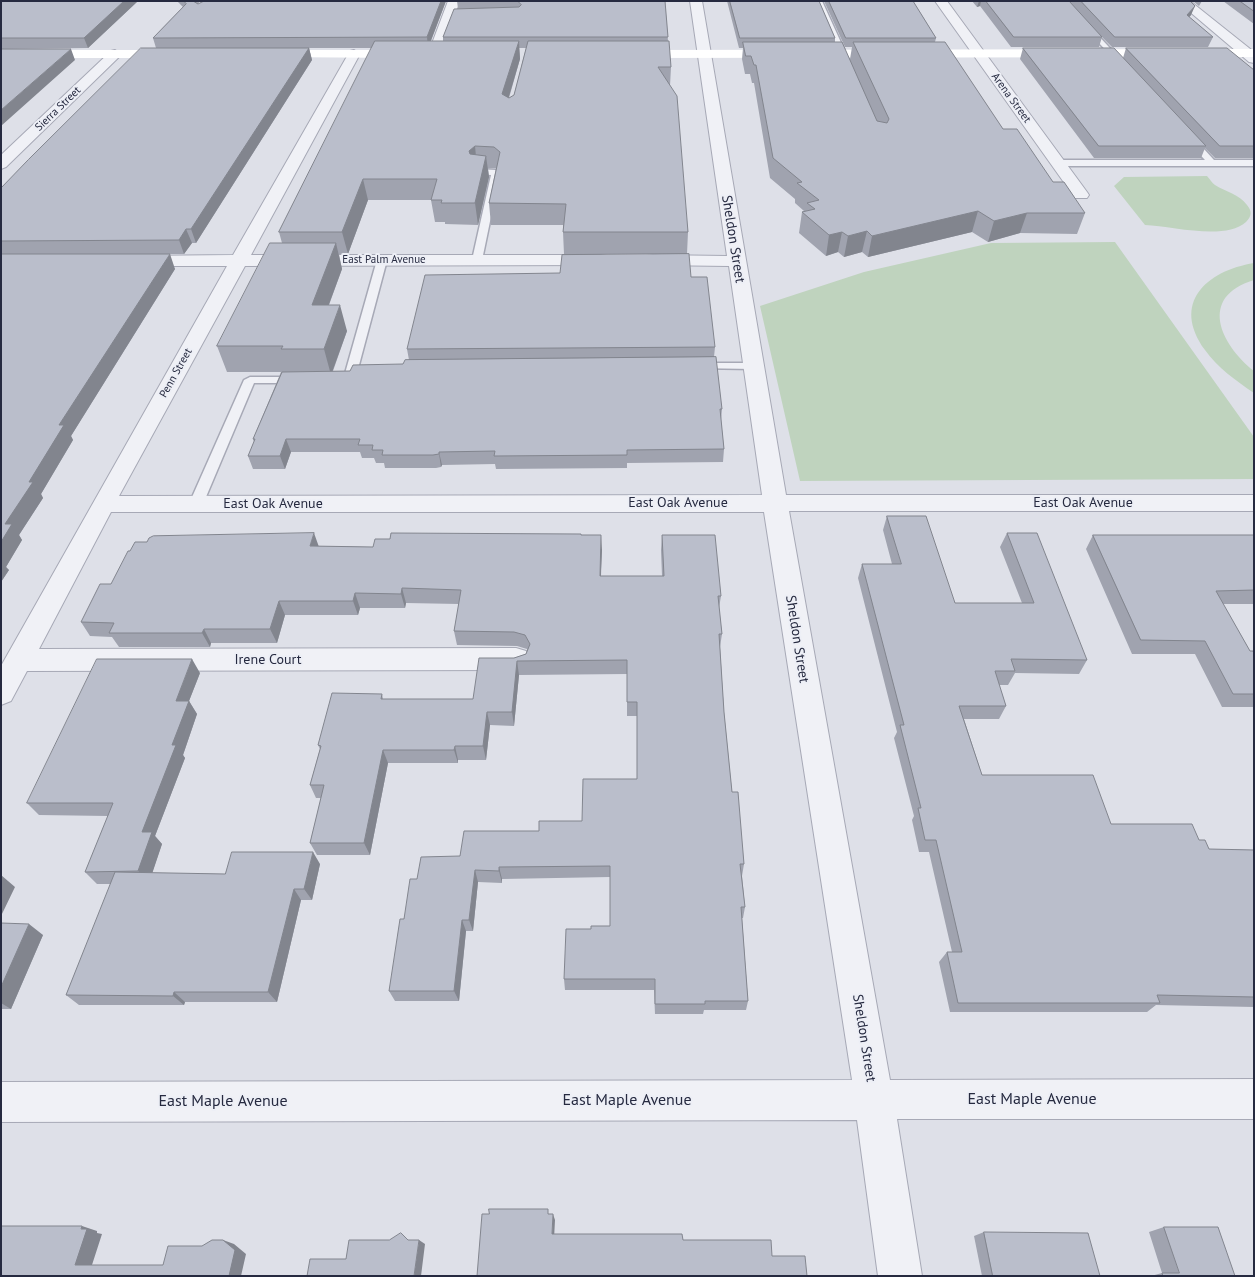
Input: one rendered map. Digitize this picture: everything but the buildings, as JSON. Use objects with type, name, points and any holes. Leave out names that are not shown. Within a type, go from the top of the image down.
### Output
[{"type":"street","points":[[434,54],[434,48],[453,15],[454,1]]},
{"type":"street","name":"Sheldon Street","points":[[696,1],[775,503],[874,1099],[900,1276]]},
{"type":"street","name":"Arena Street","points":[[941,1],[1081,195]]},
{"type":"street","points":[[1183,1],[1252,55]]},
{"type":"street","points":[[625,54],[1112,53],[1252,55]]},
{"type":"street","points":[[1,54],[184,54]]},
{"type":"street","name":"Sierra Street","points":[[1,164],[115,54]]},
{"type":"street","points":[[264,54],[452,54]]},
{"type":"street","name":"Penn Street","points":[[1,693],[103,504],[354,54]]},
{"type":"street","name":"East Palm Avenue","points":[[120,261],[736,260]]},
{"type":"street","name":"East Oak Avenue","points":[[103,504],[1254,503]]},
{"type":"street","name":"Irene Court","points":[[20,660],[516,659]]},
{"type":"street","name":"East Maple Avenue","points":[[1,1102],[1254,1099]]},
{"type":"lane","points":[[820,1],[849,71]]},
{"type":"lane","points":[[1062,1],[1126,68]]},
{"type":"lane","points":[[1186,134],[1212,163]]},
{"type":"lane","points":[[1058,163],[1254,163]]},
{"type":"lane","points":[[477,172],[496,173],[477,260]]},
{"type":"lane","points":[[329,380],[349,380],[382,260]]},
{"type":"lane","points":[[684,366],[753,366]]},
{"type":"lane","points":[[196,504],[250,380],[309,380]]},
{"type":"green space","points":[[1207,176],[1215,185],[1244,201],[1251,214],[1246,222],[1237,228],[1212,232],[1145,225],[1114,186],[1124,177]]},
{"type":"green space","points":[[1115,242],[1254,437],[1254,479],[800,481],[760,306],[864,272],[991,243]]},
{"type":"green space","points":[[1254,263],[1254,280],[1237,288],[1226,298],[1220,309],[1220,322],[1224,335],[1232,348],[1254,371],[1254,393],[1227,373],[1205,350],[1195,333],[1192,318],[1193,304],[1199,292],[1208,282],[1221,273]]}]
